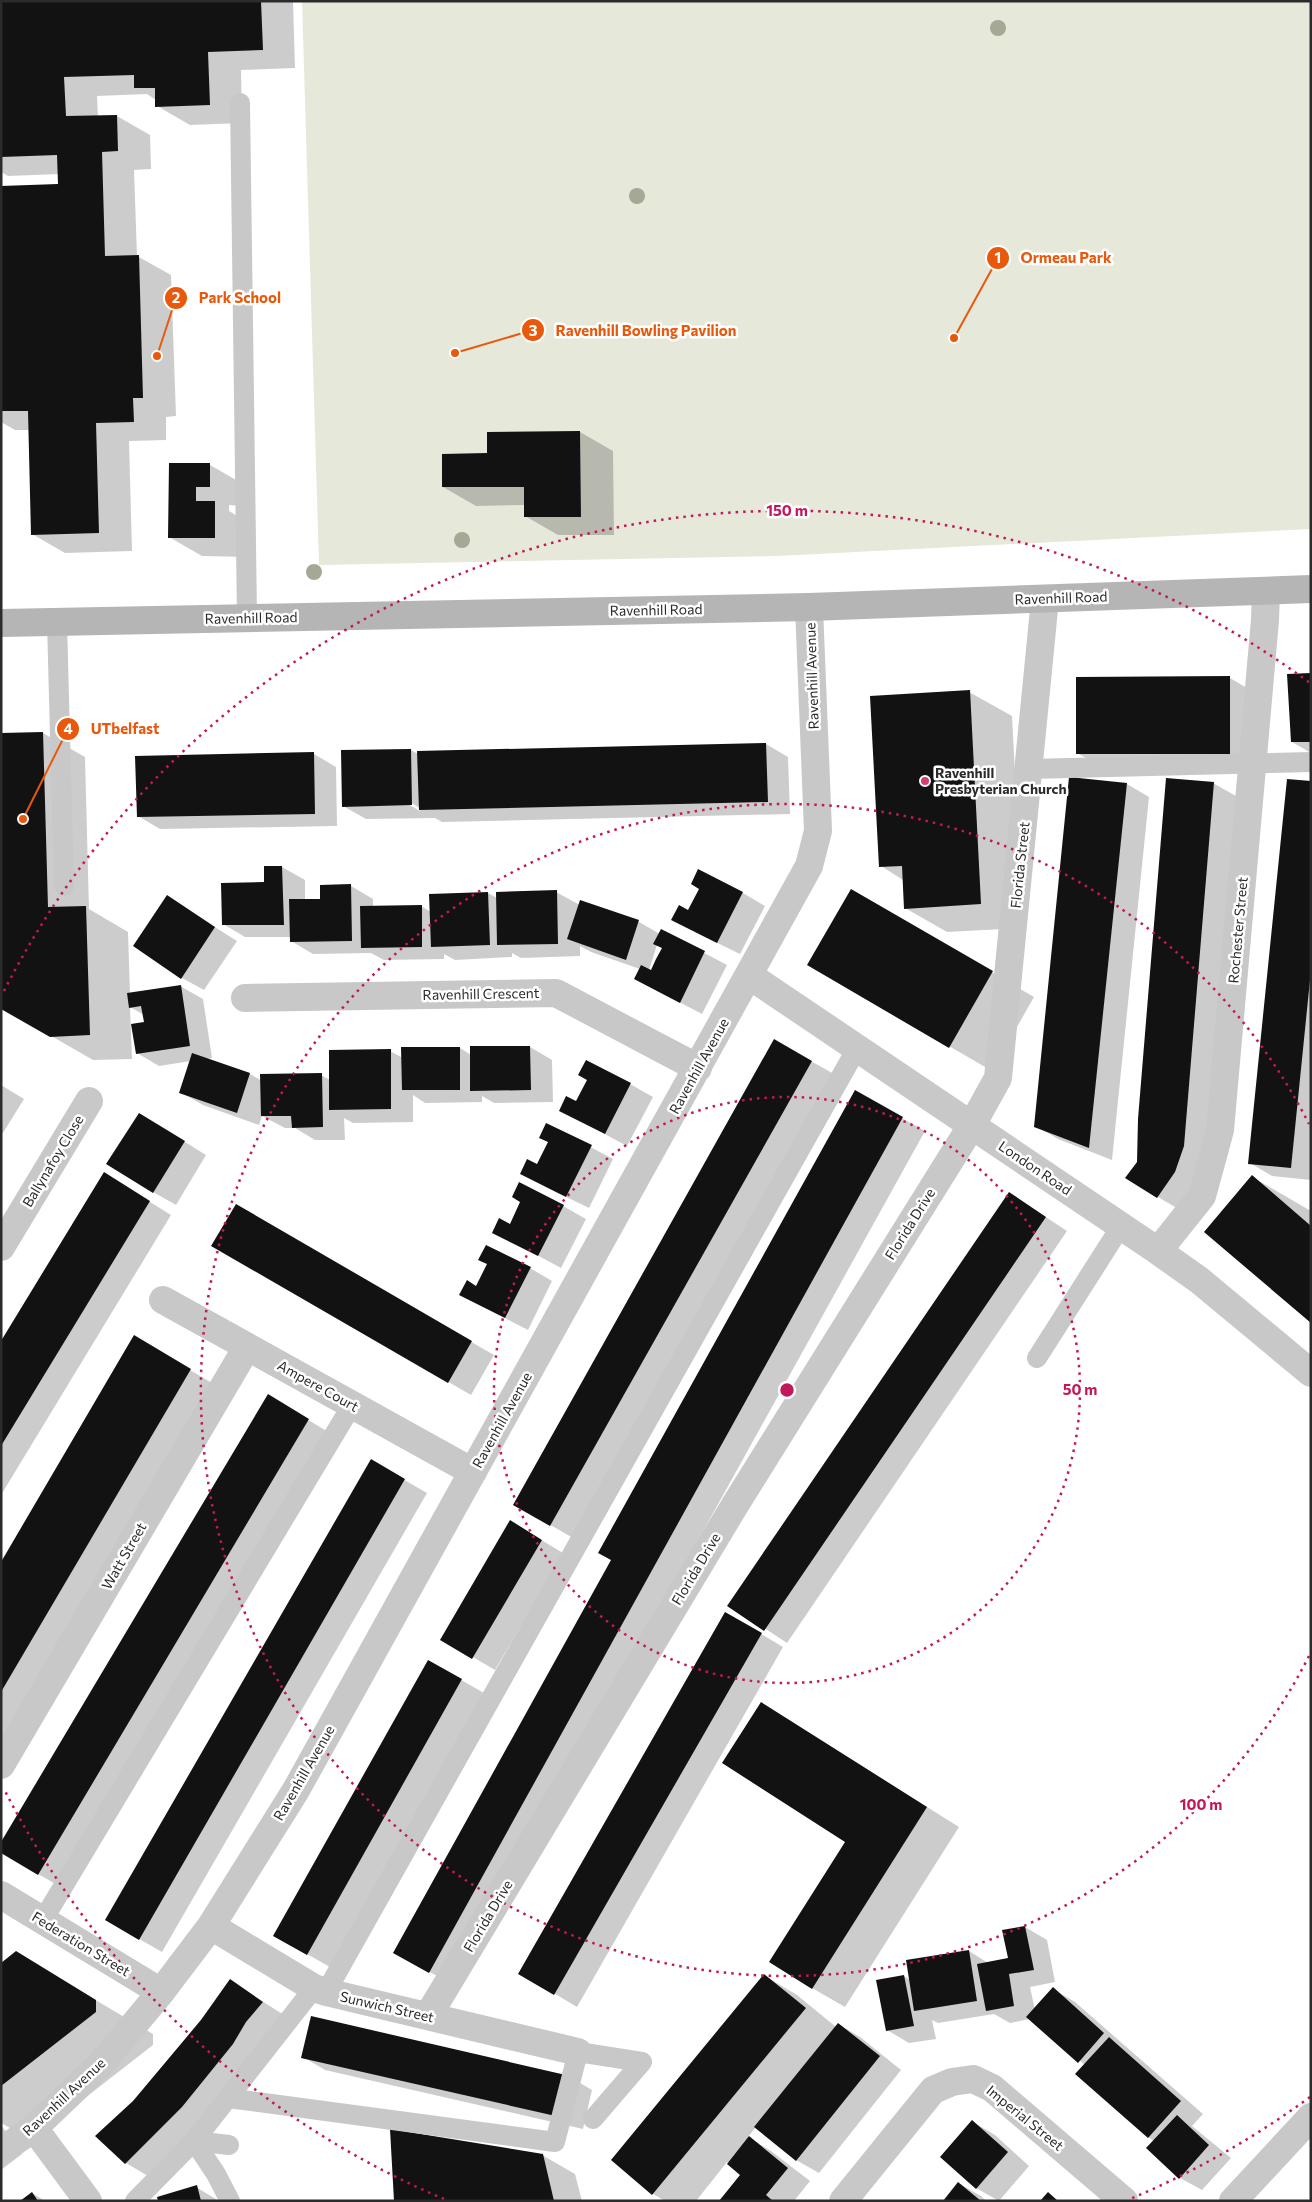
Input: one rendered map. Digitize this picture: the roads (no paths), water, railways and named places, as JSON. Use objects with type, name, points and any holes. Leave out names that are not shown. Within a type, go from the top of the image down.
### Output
[{"type":"main road","name":"Ravenhill Road","points":[[1,623],[809,607],[1311,590]]},
{"type":"street","name":"Rochester Street","points":[[1158,1251],[1202,1196],[1220,1130],[1266,591]]},
{"type":"street","name":"Florida Street","points":[[972,1125],[998,1078],[1030,769],[1045,599]]},
{"type":"street","name":"Ravenhill Avenue","points":[[1,2151],[34,2128],[102,2063],[161,1992],[211,1926],[296,1790],[750,976],[809,866],[818,832],[809,607]]},
{"type":"street","name":"London Road","points":[[750,976],[1199,1280],[1311,1373]]},
{"type":"street","name":"Ravenhill Crescent","points":[[245,998],[556,993],[698,1068]]},
{"type":"street","name":"Ballynafoy Close","points":[[1,1247],[9,1216],[89,1101]]},
{"type":"street","name":"Florida Drive","points":[[428,2016],[734,1505],[972,1125]]},
{"type":"street","name":"Ampere Court","points":[[163,1300],[473,1472]]},
{"type":"street","name":"Watt Street","points":[[1,1766],[247,1347]]},
{"type":"street","name":"Federation Street","points":[[1,1895],[161,1992]]},
{"type":"street","name":"Sunwich Street","points":[[211,1926],[320,1990],[578,2052]]},
{"type":"street","name":"Imperial Street","points":[[843,2201],[933,2090],[952,2082],[973,2079],[992,2088],[1124,2201]]},
{"type":"street","points":[[1234,2201],[1311,2117]]},
{"type":"street","points":[[34,2128],[88,2201]]},
{"type":"lane","points":[[240,103],[247,618]]},
{"type":"lane","points":[[57,622],[64,886]]},
{"type":"lane","points":[[1030,769],[1311,762]]},
{"type":"lane","points":[[135,2201],[194,2142],[228,2098],[320,1990],[857,1048]]},
{"type":"lane","points":[[1036,1358],[1121,1226]]},
{"type":"lane","points":[[43,1920],[352,1405]]},
{"type":"lane","points":[[228,2098],[555,2142],[578,2052],[642,2062],[593,2119]]},
{"type":"lane","points":[[194,2142],[229,2145]]},
{"type":"lane","points":[[194,2142],[216,2174],[230,2201]]},
{"type":"place","name":"Ormeau Park","points":[[954,338]]},
{"type":"place","name":"Ravenhill Bowling Pavilion","points":[[455,353]]},
{"type":"place","name":"Park School","points":[[157,356]]},
{"type":"place","name":"Ravenhill Presbyterian Church","points":[[925,781]]},
{"type":"place","name":"UTbelfast","points":[[23,819]]}]
